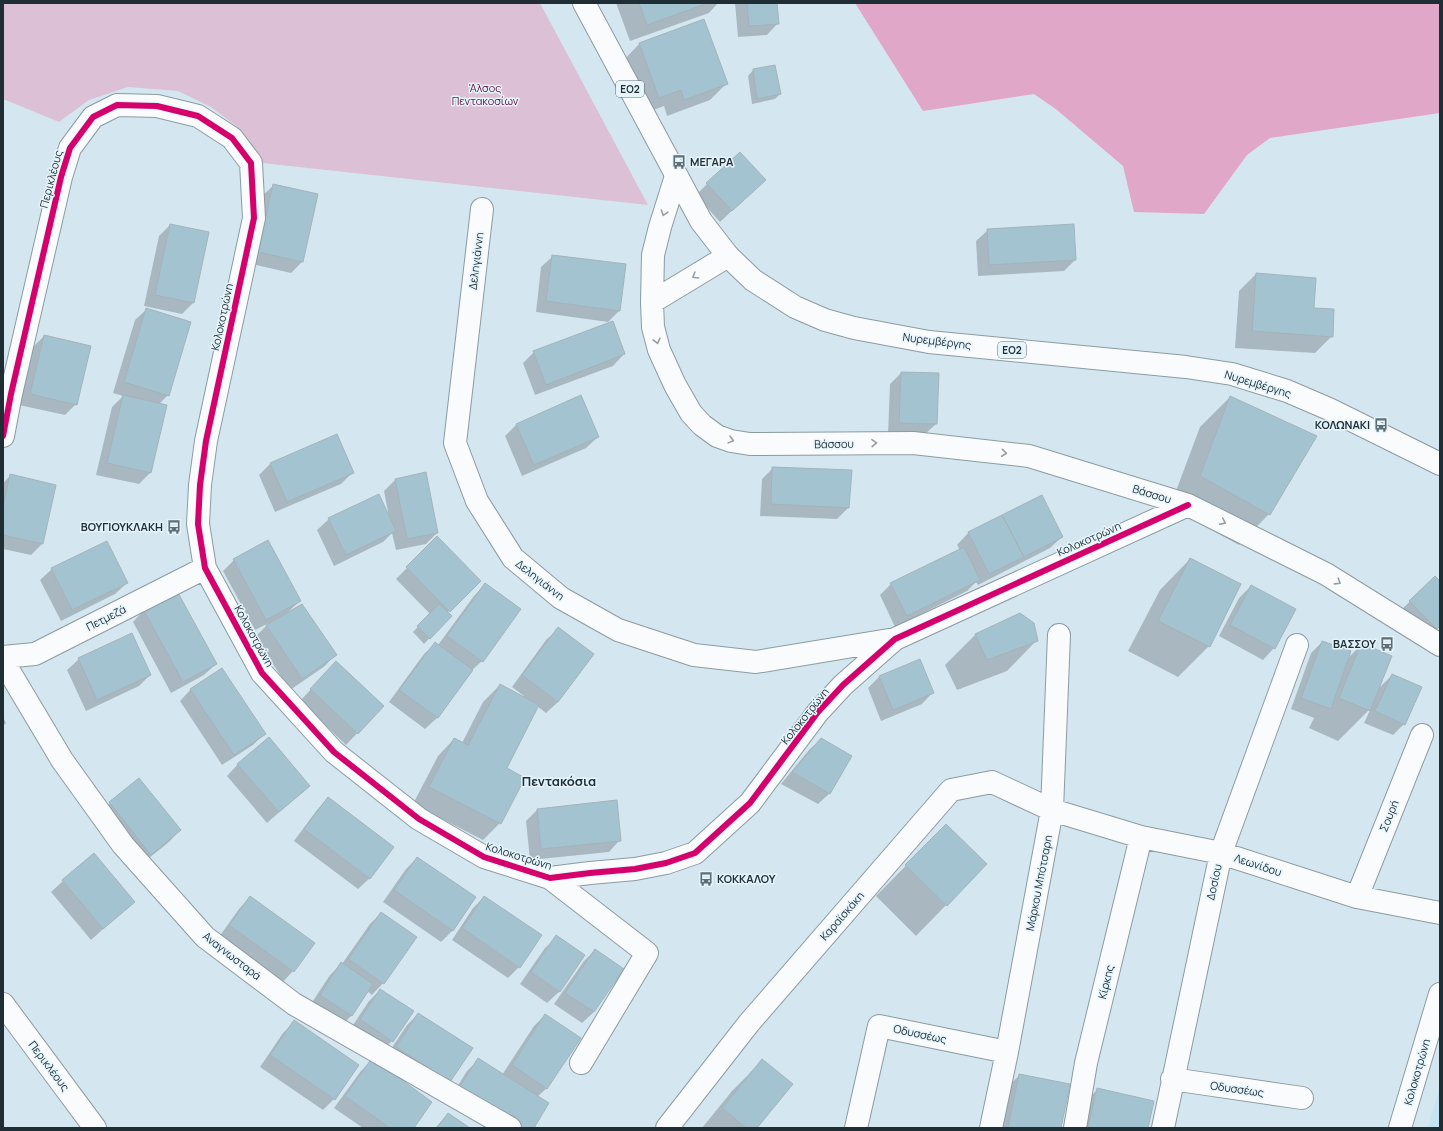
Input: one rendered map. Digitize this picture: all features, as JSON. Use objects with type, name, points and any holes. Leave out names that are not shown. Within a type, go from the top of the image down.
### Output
[{"type":"street","name":"Νυρεμβέργης","points":[[584,3],[701,221],[728,256],[752,280],[795,307],[825,320],[854,328],[929,342],[1186,367],[1232,374],[1287,391],[1301,397],[1404,445],[1440,464]]},
{"type":"street","name":"Περικλέους","points":[[3,436],[11,394],[61,177],[70,148],[93,117],[117,105],[157,106],[198,116],[232,138],[251,163],[254,218]]},
{"type":"street","name":"Βάσσου","points":[[676,176],[660,226],[653,255],[653,328],[659,350],[675,386],[691,413],[702,425],[717,436],[731,441],[750,444],[914,443],[1028,456],[1188,505]]},
{"type":"street","name":"Δεληγιάννη","points":[[482,209],[455,443],[477,501],[513,558],[561,598],[618,630],[694,655],[756,662],[895,639]]},
{"type":"street","name":"Κολοκοτρώνη","points":[[254,218],[206,441],[200,485],[198,524],[206,568],[262,673],[334,752],[419,819],[484,857],[550,878],[635,869],[666,863],[695,853],[750,803],[818,712],[843,685],[895,639],[1188,505]]},
{"type":"street","points":[[652,302],[728,256]]},
{"type":"street","points":[[1188,505],[1326,574],[1440,645]]},
{"type":"street","name":"Πετμεζά","points":[[3,657],[35,654],[206,568]]},
{"type":"street","name":"Μάρκου Μπότσαρη","points":[[991,1128],[1007,1052],[1052,810],[1059,635]]},
{"type":"street","name":"Δοσίου","points":[[1163,1128],[1172,1079],[1221,853],[1297,645]]},
{"type":"street","name":"Αναγνωσταρά","points":[[3,661],[62,760],[123,845],[205,937],[294,1004],[510,1128]]},
{"type":"street","name":"Σουρή","points":[[1357,896],[1422,735]]},
{"type":"street","name":"Καραϊσκάκη","points":[[667,1128],[750,1023],[951,790],[992,782],[1052,810]]},
{"type":"street","name":"Λεωνίδου","points":[[1052,810],[1141,837],[1221,853],[1357,896],[1440,913]]},
{"type":"street","name":"Κίρκης","points":[[1075,1128],[1086,1063],[1141,837]]},
{"type":"street","points":[[550,878],[647,953],[581,1063]]},
{"type":"street","name":"Κολοκοτρώνη","points":[[1400,1128],[1440,994]]},
{"type":"street","name":"Περικλέους","points":[[3,1004],[95,1128]]},
{"type":"street","name":"Οδυσσέως","points":[[856,1128],[879,1026],[1007,1052]]},
{"type":"street","name":"Οδυσσέως","points":[[1172,1079],[1302,1098]]},
{"type":"shaded area","points":[[855,3],[1440,3],[1440,113],[1270,138],[1247,155],[1204,214],[1134,212],[1123,166],[1057,110],[1034,94],[923,111]]},
{"type":"shaded area","points":[[1440,1086],[1440,1128],[1428,1128]]},
{"type":"green space","name":"'Αλσος Πεντακοσίων","points":[[3,3],[540,3],[648,205],[262,163],[255,150],[236,126],[211,107],[178,91],[128,87],[89,100],[59,122],[3,99]]},
{"type":"building","points":[[639,3],[708,3],[647,25]]},
{"type":"building","points":[[747,3],[777,3],[779,24],[749,26]]},
{"type":"building","points":[[704,19],[728,84],[684,100],[681,90],[659,98],[639,43]]},
{"type":"building","points":[[775,65],[781,94],[757,99],[753,69]]},
{"type":"building","points":[[740,152],[766,180],[732,211],[706,183]]},
{"type":"building","points":[[273,184],[318,194],[303,262],[258,252]]},
{"type":"building","points":[[170,224],[209,232],[194,303],[155,295]]},
{"type":"building","points":[[1074,224],[1076,260],[989,265],[987,229]]},
{"type":"building","points":[[552,255],[626,264],[620,311],[546,301]]},
{"type":"building","points":[[1256,273],[1316,278],[1314,308],[1334,309],[1333,337],[1252,331]]},
{"type":"building","points":[[146,308],[191,322],[169,396],[124,382]]},
{"type":"building","points":[[613,321],[625,354],[546,385],[533,351]]},
{"type":"building","points":[[44,335],[91,346],[77,405],[30,394]]},
{"type":"building","points":[[901,372],[939,373],[937,424],[899,423]]},
{"type":"building","points":[[123,395],[167,405],[151,473],[107,463]]},
{"type":"building","points":[[581,395],[599,437],[534,465],[516,424]]},
{"type":"building","points":[[1230,396],[1317,436],[1270,515],[1200,476]]},
{"type":"building","points":[[337,434],[354,473],[287,502],[270,463]]},
{"type":"building","points":[[772,467],[852,470],[849,508],[771,504]]},
{"type":"building","points":[[426,472],[438,533],[407,539],[395,479]]},
{"type":"building","points":[[10,474],[56,485],[43,544],[3,535],[3,507]]},
{"type":"building","points":[[379,494],[396,531],[346,555],[328,518]]},
{"type":"building","points":[[1042,495],[1063,537],[1024,557],[1002,515]]},
{"type":"building","points":[[1002,515],[1024,557],[989,574],[968,532]]},
{"type":"building","points":[[437,536],[481,581],[450,612],[406,567]]},
{"type":"building","points":[[268,540],[301,601],[266,620],[233,559]]},
{"type":"building","points":[[107,541],[128,583],[72,610],[51,568]]},
{"type":"building","points":[[964,547],[980,580],[907,616],[890,583]]},
{"type":"building","points":[[1190,558],[1241,584],[1210,647],[1158,621]]},
{"type":"building","points":[[1435,576],[1440,581],[1440,626],[1437,629],[1409,601]]},
{"type":"building","points":[[485,583],[521,609],[483,662],[447,636]]},
{"type":"building","points":[[1251,585],[1296,609],[1275,649],[1230,625]]},
{"type":"building","points":[[177,591],[217,664],[183,682],[143,609]]},
{"type":"building","points":[[302,604],[337,655],[302,679],[266,625]]},
{"type":"building","points":[[439,604],[452,616],[430,639],[417,626]]},
{"type":"building","points":[[1020,613],[1034,623],[1038,641],[987,660],[975,634]]},
{"type":"building","points":[[558,627],[594,654],[558,702],[522,675]]},
{"type":"building","points":[[132,633],[151,675],[97,700],[78,658]]},
{"type":"building","points":[[1322,641],[1351,651],[1331,709],[1301,698]]},
{"type":"building","points":[[435,642],[473,670],[438,718],[399,690]]},
{"type":"building","points":[[1361,643],[1392,656],[1370,711],[1339,698]]},
{"type":"building","points":[[920,659],[934,693],[893,710],[879,676]]},
{"type":"building","points":[[336,661],[384,706],[358,734],[310,689]]},
{"type":"building","points":[[222,668],[266,734],[234,755],[190,689]]},
{"type":"building","points":[[1392,674],[1422,687],[1405,725],[1375,711]]},
{"type":"building","points":[[500,684],[539,705],[507,768],[525,778],[501,824],[429,787],[454,738],[468,745]]},
{"type":"building","points":[[269,737],[310,786],[279,812],[237,764]]},
{"type":"building","points":[[821,738],[852,756],[830,794],[792,772]]},
{"type":"building","points":[[139,778],[181,830],[151,855],[109,802]]},
{"type":"building","points":[[328,797],[394,847],[370,879],[304,829]]},
{"type":"building","points":[[617,800],[621,841],[541,849],[537,809]]},
{"type":"building","points":[[946,824],[987,864],[947,906],[905,865]]},
{"type":"building","points":[[94,853],[135,902],[103,929],[62,880]]},
{"type":"building","points":[[417,857],[476,897],[453,931],[394,890]]},
{"type":"building","points":[[250,896],[315,943],[294,972],[229,925]]},
{"type":"building","points":[[484,896],[542,935],[520,968],[462,928]]},
{"type":"building","points":[[381,912],[417,937],[384,984],[348,959]]},
{"type":"building","points":[[556,935],[585,955],[560,992],[531,972]]},
{"type":"building","points":[[595,949],[624,969],[594,1012],[565,993]]},
{"type":"building","points":[[341,962],[373,984],[352,1016],[320,995]]},
{"type":"building","points":[[380,989],[414,1011],[393,1042],[360,1019]]},
{"type":"building","points":[[418,1013],[473,1048],[450,1082],[396,1047]]},
{"type":"building","points":[[545,1014],[581,1038],[547,1089],[512,1065]]},
{"type":"building","points":[[294,1020],[359,1065],[335,1100],[270,1055]]},
{"type":"building","points":[[372,1058],[432,1102],[414,1128],[390,1128],[345,1096]]},
{"type":"building","points":[[478,1058],[549,1103],[534,1128],[517,1128],[457,1091]]},
{"type":"building","points":[[762,1059],[793,1084],[757,1128],[746,1128],[722,1108]]},
{"type":"building","points":[[1019,1074],[1070,1084],[1061,1128],[1008,1128]]},
{"type":"building","points":[[1097,1088],[1154,1101],[1148,1128],[1088,1128]]},
{"type":"building","points":[[448,1113],[470,1128],[437,1128]]},
{"type":"cycle path","points":[[3,436],[11,394],[61,177],[70,148],[93,117],[117,105],[157,106],[198,116],[232,138],[251,163],[254,218],[206,441],[200,485],[198,524],[205,568],[262,673],[334,752],[419,819],[484,857],[550,878],[635,869],[666,863],[695,853],[750,803],[818,712],[843,685],[895,639],[1188,505]]},
{"type":"place","name":"ΜΕΓΑΡΑ","points":[[679,162]]},
{"type":"place","name":"ΚΟΛΩΝΑΚΙ","points":[[1381,425]]},
{"type":"place","name":"ΒΟΥΓΙΟΥΚΛΑΚΗ","points":[[174,527]]},
{"type":"place","name":"ΒΑΣΣΟΥ","points":[[1387,644]]},
{"type":"place","name":"ΚΟΚΚΑΛΟΥ","points":[[706,879]]},
{"type":"district","name":"Πεντακόσια","points":[[559,781]]}]
